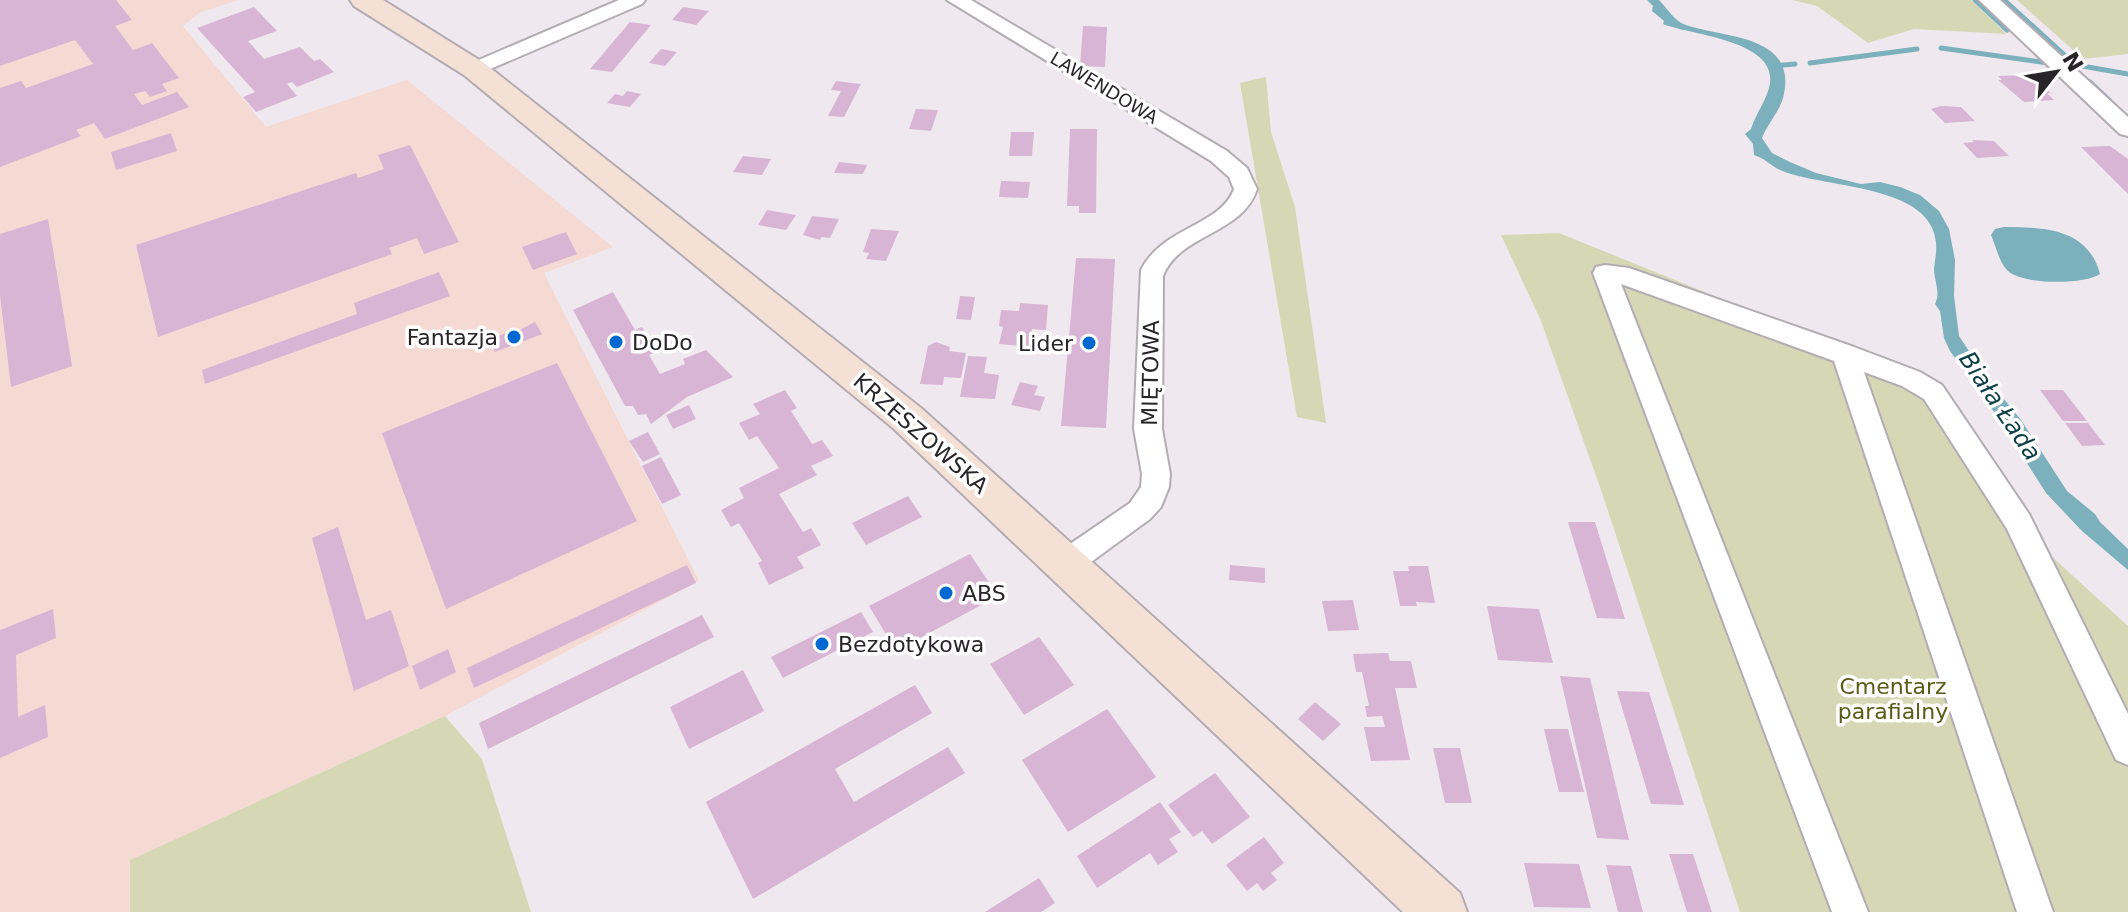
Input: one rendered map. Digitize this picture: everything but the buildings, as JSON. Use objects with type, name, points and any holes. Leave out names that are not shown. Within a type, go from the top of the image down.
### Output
[{"type":"main road","name":"KRZESZOWSKA","points":[[364,0],[474,69],[896,408],[1441,912]]},
{"type":"street","points":[[474,69],[635,0]]},
{"type":"street","name":"LAWENDOWA","points":[[957,0],[1219,156],[1233,167],[1243,184]]},
{"type":"street","points":[[1989,0],[2128,129]]},
{"type":"street","name":"MIĘTOWA","points":[[1065,564],[1140,511],[1151,499],[1156,474],[1148,429],[1151,276],[1155,265],[1169,250],[1233,213],[1243,199],[1243,184]]},
{"type":"street","points":[[1850,912],[1605,273],[1612,271],[1668,289],[1918,382],[1933,392],[2019,522],[2128,749]]},
{"type":"street","points":[[1845,354],[2035,912]]},
{"type":"shaded area","points":[[0,0],[239,0],[199,13],[183,26],[266,127],[407,80],[613,247],[544,273],[699,581],[445,716],[131,860],[130,912],[0,912]]},
{"type":"green space","points":[[1792,0],[1971,0],[2007,34],[1914,29],[1868,43],[1817,6]]},
{"type":"green space","points":[[2017,0],[2128,0],[2128,54],[2083,59]]},
{"type":"green space","points":[[1266,77],[1271,132],[1295,207],[1326,423],[1297,417],[1240,83]]},
{"type":"green space","name":"Cmentarz parafialny","points":[[1559,233],[1934,385],[2050,555],[2128,626],[2128,912],[1740,912],[1601,490],[1541,321],[1501,235]]},
{"type":"green space","points":[[445,716],[482,759],[531,912],[130,912],[130,860]]},
{"type":"water","name":"Biała Łada","points":[[1647,0],[1659,0],[1682,23],[1753,42],[1768,49],[1779,60],[1785,74],[1784,94],[1762,138],[1772,153],[1816,173],[1861,184],[1880,182],[1900,187],[1920,195],[1939,211],[1949,229],[1955,260],[1954,296],[1959,336],[1987,378],[2021,420],[2067,491],[2095,514],[2128,549],[2128,570],[2082,531],[2046,493],[1997,416],[1950,351],[1944,338],[1940,311],[1935,304],[1936,246],[1930,224],[1917,210],[1898,199],[1785,172],[1754,155],[1753,144],[1745,134],[1751,129],[1770,83],[1768,69],[1760,57],[1729,42],[1663,24],[1664,21],[1652,11],[1653,6]]},
{"type":"water","points":[[1995,229],[2048,230],[2075,239],[2094,259],[2100,274],[2067,282],[2038,281],[2014,275],[2002,263],[1991,235]]},
{"type":"waterway","points":[[1975,0],[2007,30]]},
{"type":"waterway","points":[[2004,0],[2072,64]]},
{"type":"waterway","points":[[1941,48],[2048,63]]},
{"type":"waterway","points":[[1810,63],[1917,49]]},
{"type":"waterway","points":[[1773,66],[1795,64]]},
{"type":"waterway","points":[[2072,64],[2128,74]]},
{"type":"waterway","points":[[2072,64],[2075,71]]},
{"type":"waterway","points":[[2090,82],[2109,100]]},
{"type":"place","name":"Fantazja","points":[[514,337]]},
{"type":"place","name":"DoDo","points":[[616,342]]},
{"type":"place","name":"Lider","points":[[1089,343]]},
{"type":"place","name":"ABS","points":[[946,593]]},
{"type":"place","name":"Bezdotykowa","points":[[822,644]]}]
